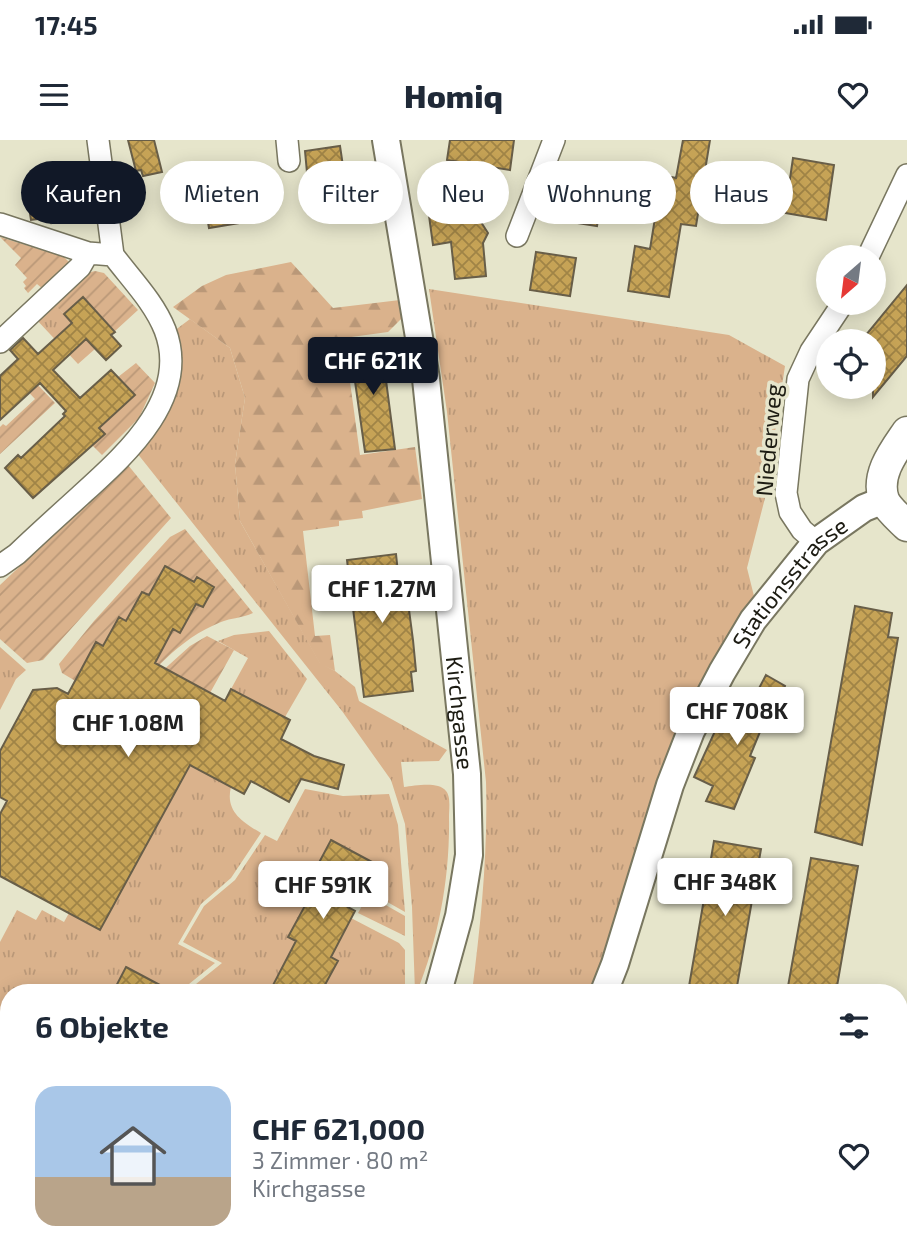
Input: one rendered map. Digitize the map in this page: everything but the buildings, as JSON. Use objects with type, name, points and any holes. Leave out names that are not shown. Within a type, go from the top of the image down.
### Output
[{"type":"main road","points":[[907,432],[891,454],[882,483],[884,500],[907,526]]},
{"type":"street","points":[[0,566],[117,462],[140,435],[161,401],[169,370],[170,353],[166,332],[149,301],[113,255],[98,140]]},
{"type":"street","name":"Kirchgasse","points":[[386,140],[426,379],[467,774],[469,855],[459,916],[441,984]]},
{"type":"street","points":[[517,236],[554,140]]},
{"type":"street","points":[[874,245],[907,175]]},
{"type":"street","points":[[0,224],[89,253],[113,255]]},
{"type":"street","points":[[0,341],[80,267],[89,253]]},
{"type":"street","name":"Niederweg","points":[[816,542],[802,530],[790,512],[786,493],[798,379],[811,351],[835,315]]},
{"type":"street","name":"Stationsstrasse","points":[[607,984],[670,785],[691,731],[753,620],[816,542],[864,508],[884,500]]},
{"type":"green space","points":[[0,237],[48,252],[59,252],[70,263],[43,289],[37,284],[28,293],[23,282],[27,278],[15,265],[21,258]]},
{"type":"green space","points":[[291,262],[333,308],[400,300],[403,317],[388,332],[344,338],[360,455],[415,447],[422,499],[362,511],[363,518],[339,521],[339,526],[303,531],[315,636],[330,635],[335,671],[320,664],[240,521],[235,464],[245,398],[230,348],[173,307],[202,286],[226,275]]},
{"type":"green space","points":[[87,273],[104,273],[138,310],[115,331],[83,297],[64,314],[54,304]]},
{"type":"green space","points":[[429,289],[729,335],[785,366],[765,498],[747,568],[754,596],[696,693],[669,751],[649,804],[613,931],[594,984],[473,984],[483,887],[486,782],[447,412]]},
{"type":"green space","points":[[52,301],[72,323],[64,331],[78,346],[87,339],[95,349],[78,364],[35,318]]},
{"type":"green space","points":[[190,319],[230,348],[245,398],[235,464],[240,521],[320,663],[355,687],[359,701],[447,750],[439,761],[401,762],[404,787],[438,786],[446,791],[449,800],[448,862],[442,906],[420,984],[415,984],[405,824],[391,780],[342,711],[137,453],[174,331]]},
{"type":"green space","points":[[16,362],[55,403],[0,454],[0,427],[3,424],[6,426],[35,399],[7,369]]},
{"type":"green space","points":[[136,363],[155,383],[139,418],[102,455],[92,445],[104,434],[93,422],[134,395],[118,377]]},
{"type":"green space","points":[[128,465],[171,518],[43,660],[27,663],[0,639],[0,585]]},
{"type":"green space","points":[[185,529],[253,613],[221,622],[191,638],[166,659],[121,708],[62,673],[59,664],[170,537]]},
{"type":"green space","points":[[269,631],[307,679],[285,717],[231,689],[248,658],[218,641],[234,635]]},
{"type":"green space","points":[[207,636],[234,650],[210,693],[169,671],[160,673],[190,646]]},
{"type":"green space","points":[[0,647],[26,670],[16,679],[0,710]]},
{"type":"green space","points":[[199,749],[231,787],[230,803],[237,815],[261,833],[231,878],[201,904],[178,944],[215,963],[189,984],[156,984],[126,968],[117,984],[0,984],[0,942],[17,910],[36,920],[42,910],[64,922],[69,913],[100,930]]},
{"type":"green space","points":[[305,789],[343,796],[389,794],[398,825],[405,912],[359,886],[372,862],[331,840],[306,887],[313,891],[289,937],[296,941],[274,984],[196,984],[222,963],[183,942],[204,906],[235,880],[265,835],[277,841]]},
{"type":"green space","points":[[368,895],[405,916],[405,936],[358,913]]},
{"type":"green space","points":[[351,918],[399,943],[405,950],[405,984],[326,984],[337,961],[331,957]]}]
